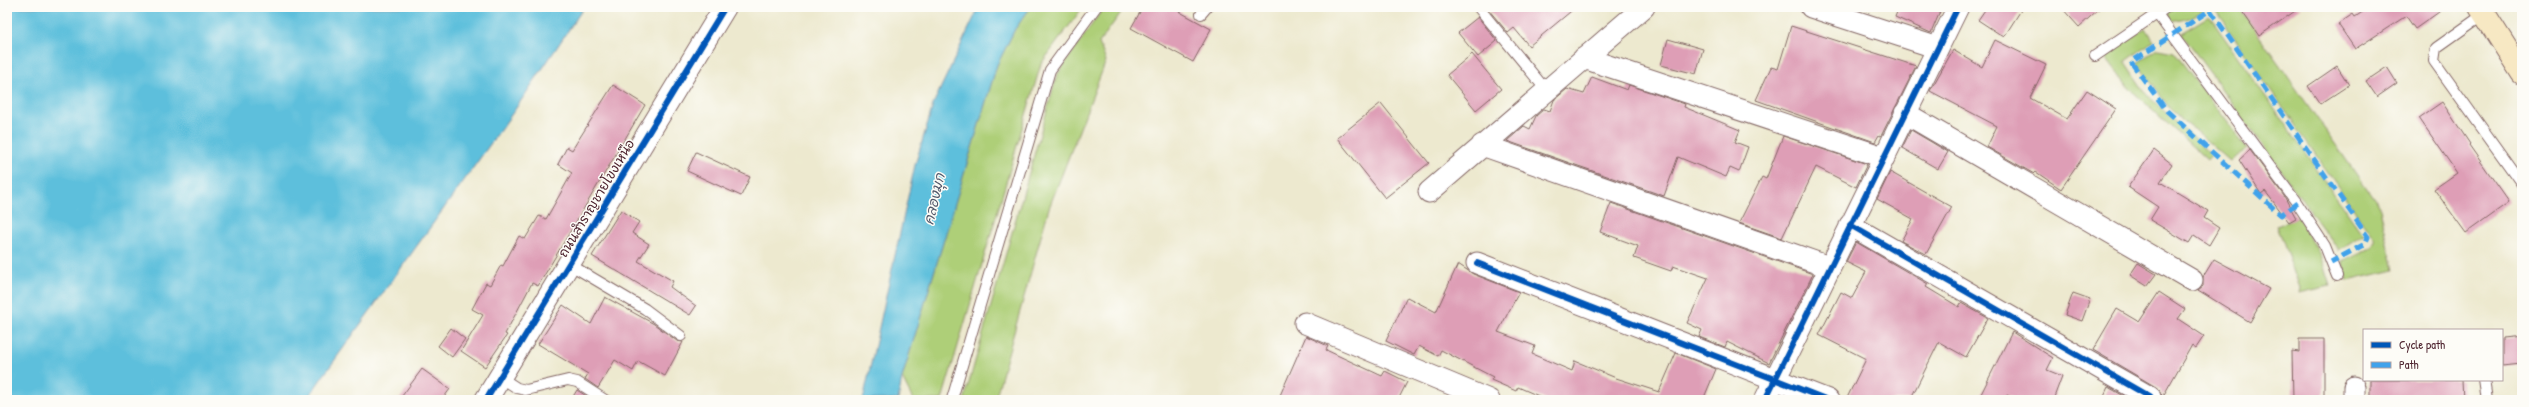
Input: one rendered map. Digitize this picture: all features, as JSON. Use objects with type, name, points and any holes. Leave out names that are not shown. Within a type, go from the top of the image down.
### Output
[{"type":"main road","points":[[2482,11],[2522,73]]},
{"type":"street","name":"ถนนสำราญชายโขงเหนือ","points":[[486,400],[725,7]]},
{"type":"street","points":[[1429,192],[1644,7]]},
{"type":"street","points":[[1811,7],[1938,48]]},
{"type":"street","points":[[1765,400],[1958,7]]},
{"type":"street","points":[[1584,58],[1884,157]]},
{"type":"street","points":[[1906,113],[2192,280]]},
{"type":"street","points":[[1482,145],[1829,267]]},
{"type":"street","points":[[1850,225],[2150,397]]},
{"type":"street","points":[[1477,263],[1828,400]]},
{"type":"street","points":[[1305,323],[1467,396],[1488,400]]},
{"type":"lane","points":[[952,399],[1050,70],[1096,7]]},
{"type":"lane","points":[[1478,7],[1546,90]]},
{"type":"lane","points":[[2094,56],[2167,7]]},
{"type":"lane","points":[[2482,11],[2436,48],[2434,61],[2522,184]]},
{"type":"lane","points":[[2156,14],[2297,203],[2325,246],[2336,276]]},
{"type":"lane","points":[[569,264],[644,309],[680,336]]},
{"type":"lane","points":[[500,377],[517,388],[526,390],[568,380],[577,382],[605,400]]},
{"type":"lane","points":[[2484,381],[2487,400]]},
{"type":"green space","points":[[1031,7],[1083,7],[1041,64],[942,400],[913,400],[902,378],[997,65],[1015,29]]},
{"type":"green space","points":[[1104,7],[1125,7],[1099,43],[1106,61],[1049,208],[995,400],[964,400],[1057,75]]},
{"type":"green space","points":[[2176,7],[2209,7],[2190,18],[2172,22],[2167,13]]},
{"type":"green space","points":[[2213,7],[2239,7],[2380,208],[2394,270],[2348,281],[2342,261],[2372,247],[2375,240]]},
{"type":"green space","points":[[2209,16],[2363,235],[2339,251],[2181,33]]},
{"type":"green space","points":[[2145,28],[2153,41],[2125,62],[2146,94],[2211,155],[2207,160],[2130,89],[2105,56]]},
{"type":"green space","points":[[2158,49],[2174,52],[2248,149],[2230,161],[2170,109],[2137,63]]},
{"type":"green space","points":[[2298,217],[2320,255],[2330,286],[2299,293],[2300,288],[2277,226]]},
{"type":"water","points":[[7,7],[584,7],[514,111],[306,400],[7,400]]},
{"type":"water","name":"คลองมุก","points":[[979,7],[1031,7],[1015,29],[997,65],[902,378],[898,400],[863,400],[915,165],[934,102]]},
{"type":"building","points":[[1143,7],[1171,7],[1211,29],[1193,62],[1131,28]]},
{"type":"building","points":[[1491,7],[1576,7],[1529,46],[1514,28],[1508,33],[1488,9]]},
{"type":"building","points":[[1899,7],[1942,7],[1931,33],[1895,17]]},
{"type":"building","points":[[1987,7],[2023,7],[2004,37],[1978,20]]},
{"type":"building","points":[[2061,7],[2101,7],[2079,27]]},
{"type":"building","points":[[2239,7],[2301,7],[2259,36]]},
{"type":"building","points":[[2370,7],[2446,7],[2415,29],[2406,16],[2355,49],[2338,24],[2353,14],[2355,17]]},
{"type":"building","points":[[1478,17],[1497,41],[1478,57],[1458,33]]},
{"type":"building","points":[[1791,26],[1916,66],[1881,136],[1879,135],[1875,142],[1756,100],[1771,67],[1778,69]]},
{"type":"building","points":[[1668,39],[1703,49],[1696,74],[1661,65]]},
{"type":"building","points":[[1995,40],[2046,65],[2030,98],[2067,119],[2087,90],[2116,109],[2061,189],[2036,172],[2034,174],[1987,147],[1997,126],[1930,91],[1953,50],[1982,67]]},
{"type":"building","points":[[1472,54],[1501,89],[1476,110],[1447,75]]},
{"type":"building","points":[[2337,66],[2349,85],[2320,104],[2308,86]]},
{"type":"building","points":[[2387,67],[2397,83],[2377,97],[2366,81]]},
{"type":"building","points":[[1592,77],[1627,90],[1629,85],[1685,104],[1684,107],[1740,130],[1735,142],[1748,147],[1739,172],[1730,168],[1726,177],[1678,157],[1664,196],[1507,141],[1524,126],[1530,129],[1536,116],[1544,109],[1550,111],[1554,100],[1567,89],[1584,94]]},
{"type":"building","points":[[613,85],[645,105],[538,286],[532,283],[505,334],[507,335],[485,367],[461,351],[483,315],[472,309],[486,283],[490,285],[501,265],[503,266],[519,236],[525,239],[539,216],[546,219],[572,173],[558,164],[567,147],[572,150]]},
{"type":"building","points":[[2442,102],[2470,144],[2469,145],[2509,202],[2466,233],[2434,189],[2457,173],[2419,118]]},
{"type":"building","points":[[1381,103],[1429,163],[1385,198],[1337,138]]},
{"type":"building","points":[[1911,130],[1948,152],[1938,169],[1902,148]]},
{"type":"building","points":[[1783,136],[1867,164],[1856,187],[1816,167],[1782,238],[1739,223],[1762,177],[1766,179]]},
{"type":"building","points":[[2154,150],[2172,164],[2160,182],[2208,211],[2204,218],[2219,228],[2209,245],[2194,235],[2189,243],[2150,220],[2158,207],[2128,187]]},
{"type":"building","points":[[2250,150],[2284,196],[2296,218],[2289,222],[2265,191],[2261,194],[2239,160]]},
{"type":"building","points":[[696,152],[750,177],[741,196],[687,171]]},
{"type":"building","points":[[1890,172],[1952,207],[1926,254],[1901,241],[1913,219],[1877,199]]},
{"type":"building","points":[[1611,203],[1813,274],[1769,363],[1727,342],[1725,347],[1699,337],[1702,330],[1687,323],[1708,278],[1673,266],[1671,271],[1634,258],[1638,246],[1600,232]]},
{"type":"building","points":[[621,210],[639,222],[632,233],[649,244],[638,261],[673,281],[670,287],[696,306],[690,315],[592,256]]},
{"type":"building","points":[[1856,242],[1928,284],[1926,287],[1959,307],[1961,303],[1988,318],[1966,357],[1939,342],[1910,400],[1846,400],[1866,359],[1819,335],[1841,292],[1852,298],[1866,272],[1846,262]]},
{"type":"building","points":[[2214,259],[2269,289],[2250,322],[2198,290],[2203,286],[2203,277]]},
{"type":"building","points":[[2138,263],[2156,274],[2147,286],[2130,275]]},
{"type":"building","points":[[1458,264],[1473,274],[1519,292],[1498,332],[1535,346],[1532,354],[1572,371],[1575,361],[1616,378],[1659,392],[1676,353],[1716,369],[1703,400],[1548,400],[1518,387],[1516,391],[1491,380],[1493,377],[1441,350],[1438,356],[1419,346],[1414,355],[1386,341],[1407,297],[1436,312]]},
{"type":"building","points":[[2159,292],[2185,309],[2178,319],[2204,336],[2196,348],[2192,345],[2162,398],[2161,391],[2156,387],[2093,350],[2117,309],[2139,322]]},
{"type":"building","points":[[2073,293],[2090,299],[2082,321],[2065,315]]},
{"type":"building","points":[[605,297],[654,324],[677,341],[683,342],[665,376],[638,361],[633,371],[615,360],[598,388],[585,379],[588,374],[538,344],[563,305],[591,324]]},
{"type":"building","points":[[451,328],[465,339],[452,357],[438,346]]},
{"type":"building","points":[[2012,332],[2053,358],[2047,370],[2062,376],[2053,400],[2017,400],[2007,395],[2005,400],[1978,400]]},
{"type":"building","points":[[1306,336],[1328,346],[1326,350],[1382,376],[1385,371],[1407,382],[1398,400],[1278,400]]},
{"type":"building","points":[[2522,336],[2522,364],[2503,366],[2503,338]]},
{"type":"building","points":[[2299,339],[2324,339],[2324,400],[2293,400],[2292,351],[2299,352]]},
{"type":"building","points":[[422,369],[450,389],[442,400],[399,400]]},
{"type":"building","points":[[2370,381],[2462,381],[2463,400],[2370,400]]},
{"type":"building","points":[[2108,387],[2131,400],[2102,400]]},
{"type":"building","points":[[577,390],[591,399],[591,400],[571,400]]},
{"type":"marked path","points":[[2297,203],[2281,215],[2167,111],[2131,62],[2210,10],[2368,237],[2365,244],[2331,262]]},
{"type":"cycle path","points":[[486,400],[725,7]]},
{"type":"cycle path","points":[[1765,400],[1958,7]]},
{"type":"cycle path","points":[[1850,225],[2150,397]]},
{"type":"cycle path","points":[[1477,263],[1828,400]]}]
